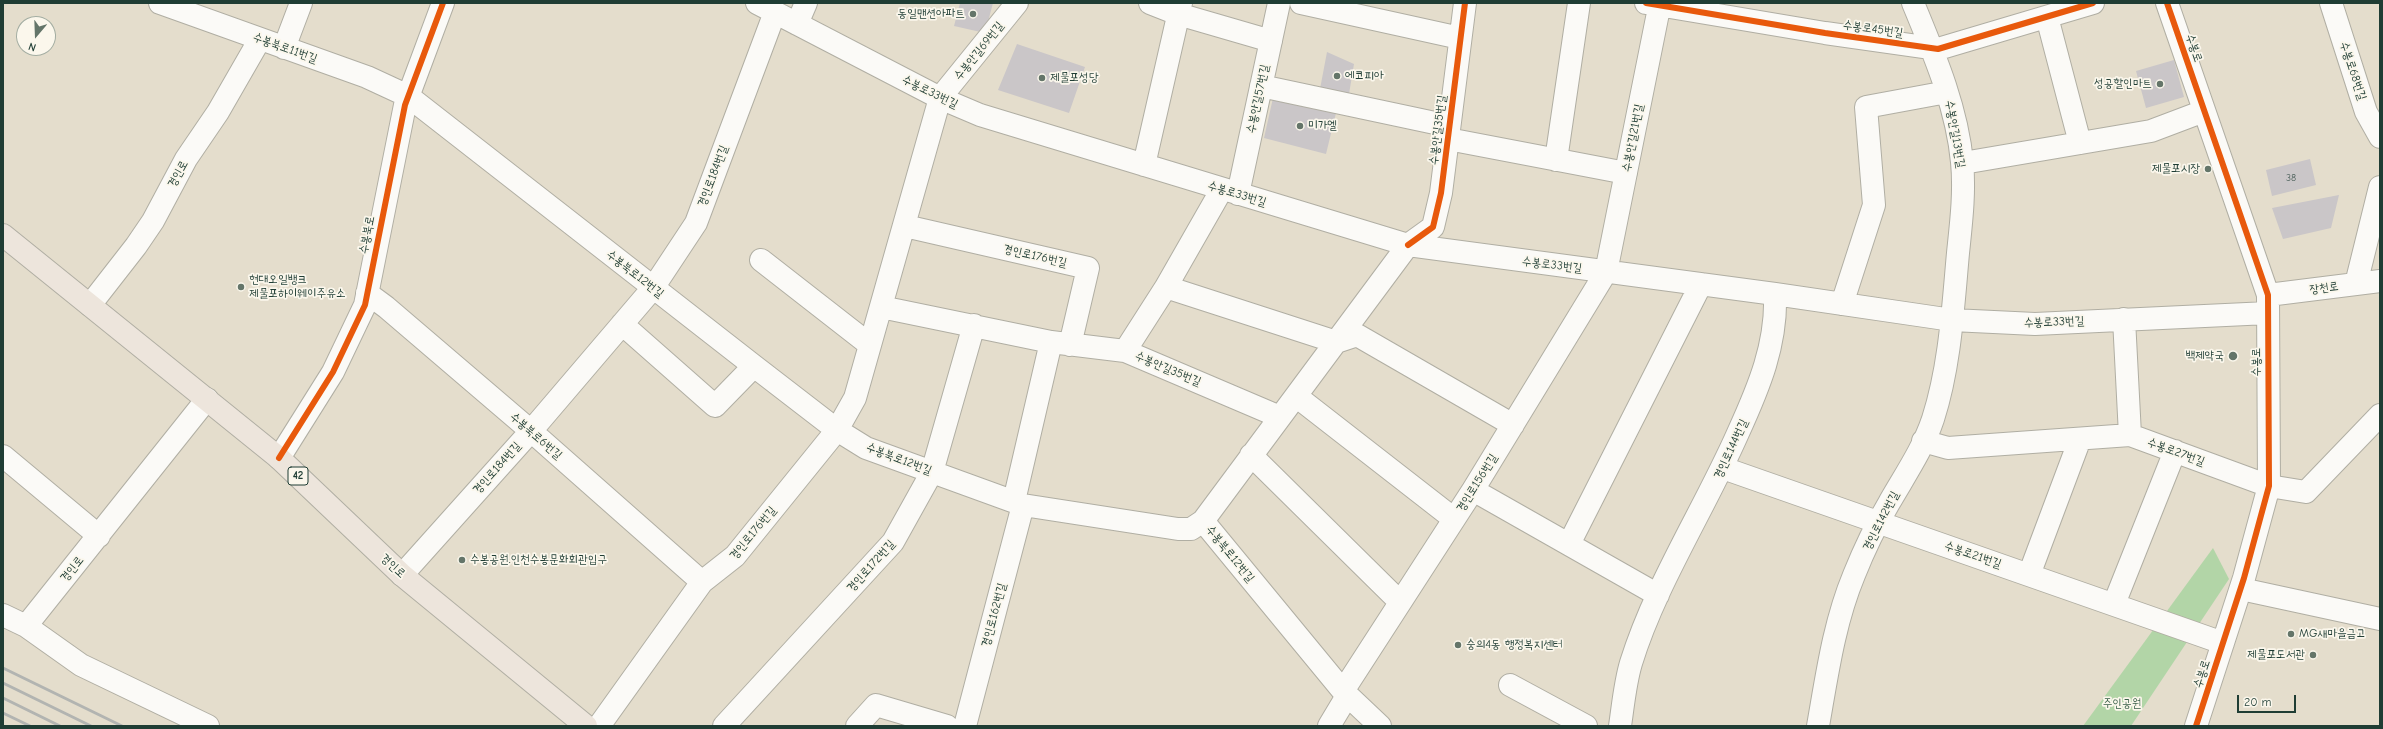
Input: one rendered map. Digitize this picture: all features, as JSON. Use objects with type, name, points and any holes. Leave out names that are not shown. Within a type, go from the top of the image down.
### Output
[{"type":"main road","name":"경인로","points":[[3,235],[279,458],[402,575],[586,726]]},
{"type":"street","name":"수봉북로11번길","points":[[160,3],[203,10],[260,38],[367,77],[408,96]]},
{"type":"street","points":[[284,48],[301,3]]},
{"type":"street","name":"수봉북로","points":[[279,458],[333,372],[365,305],[408,96],[443,3]]},
{"type":"street","points":[[797,24],[806,3]]},
{"type":"street","name":"수봉안길69번길","points":[[940,98],[1017,3]]},
{"type":"street","points":[[1150,3],[1179,9],[1271,41]]},
{"type":"street","name":"수봉안길57번길","points":[[1125,350],[1230,192],[1261,86],[1279,3]]},
{"type":"street","points":[[1301,3],[1460,38]]},
{"type":"street","name":"수봉안길35번길","points":[[1203,521],[1408,245],[1433,227],[1441,193],[1464,3]]},
{"type":"street","points":[[1556,160],[1579,3]]},
{"type":"street","name":"수봉안길13번길","points":[[1913,3],[1932,48],[1947,92],[1963,163],[1962,213],[1952,320]]},
{"type":"street","name":"수봉로45번길","points":[[1655,4],[1938,49],[2093,3]]},
{"type":"street","name":"수봉로","points":[[2166,3],[2204,111],[2268,304],[2269,486],[2241,588],[2196,726]]},
{"type":"street","name":"수봉로68번길","points":[[2331,3],[2366,112],[2380,137]]},
{"type":"street","name":"수봉안길21번길","points":[[1606,272],[1626,173],[1655,4]]},
{"type":"street","name":"수봉로33번길","points":[[766,8],[940,98],[980,115],[1408,245],[1775,294],[1952,320],[2035,324],[2124,319],[2268,304]]},
{"type":"street","name":"경인로184번길","points":[[402,575],[531,431],[653,288],[696,223],[766,8]]},
{"type":"street","points":[[1144,165],[1179,9]]},
{"type":"street","points":[[2047,17],[2080,143]]},
{"type":"street","name":"경인로","points":[[90,305],[136,246],[153,221],[186,159],[218,112],[260,38]]},
{"type":"street","points":[[1261,86],[1556,160],[1626,173]]},
{"type":"street","points":[[1842,304],[1874,205],[1866,107],[1947,92]]},
{"type":"street","name":"수봉북로12번길","points":[[408,96],[837,430],[866,448],[1018,503],[1178,529],[1190,529],[1203,521],[1345,694],[1380,726]]},
{"type":"street","name":"경인로176번길","points":[[599,726],[702,582],[735,556],[837,430],[855,398],[905,226],[940,98]]},
{"type":"street","points":[[1963,163],[2151,131],[2204,111]]},
{"type":"street","points":[[2356,284],[2380,187]]},
{"type":"street","name":"경인로176번길","points":[[905,226],[1088,268],[1061,343]]},
{"type":"street","points":[[761,260],[870,345]]},
{"type":"street","name":"경인로156번길","points":[[1329,726],[1345,694],[1400,602],[1474,490],[1606,272]]},
{"type":"street","name":"장천로","points":[[2268,304],[2380,280]]},
{"type":"street","points":[[1570,544],[1701,284]]},
{"type":"street","points":[[1166,287],[1336,342],[1357,335],[1513,425]]},
{"type":"street","name":"수봉북로6번길","points":[[367,293],[386,307],[531,431],[702,582]]},
{"type":"street","name":"경인로144번길","points":[[1620,726],[1630,664],[1658,595],[1723,468],[1758,390],[1774,335],[1775,294]]},
{"type":"street","points":[[881,307],[1061,343]]},
{"type":"street","points":[[2124,319],[2130,435]]},
{"type":"street","name":"경인로142번길","points":[[1818,726],[1833,641],[1853,575],[1879,522],[1923,441],[1932,419],[1942,382],[1952,320]]},
{"type":"street","points":[[622,324],[715,406],[754,366]]},
{"type":"street","name":"경인로172번길","points":[[724,726],[893,542],[932,472],[974,325]]},
{"type":"street","name":"수봉안길35번길","points":[[1061,343],[1125,350],[1280,417]]},
{"type":"street","name":"경인로162번길","points":[[965,726],[1018,503],[1061,343]]},
{"type":"street","points":[[1296,396],[1454,519]]},
{"type":"street","name":"경인로","points":[[26,626],[207,399]]},
{"type":"street","points":[[2269,486],[2306,492],[2380,415]]},
{"type":"street","name":"수봉로27번길","points":[[1923,441],[1948,448],[2130,435],[2269,486]]},
{"type":"street","points":[[2029,575],[2080,439]]},
{"type":"street","points":[[2114,604],[2175,451]]},
{"type":"street","points":[[1251,455],[1400,602]]},
{"type":"street","points":[[3,456],[99,536]]},
{"type":"street","name":"수봉로21번길","points":[[1723,468],[2223,643]]},
{"type":"street","points":[[1474,490],[1658,595]]},
{"type":"street","points":[[2241,588],[2380,619]]},
{"type":"street","points":[[3,615],[26,626],[81,665],[208,726]]},
{"type":"street","points":[[1510,685],[1586,726]]},
{"type":"street","points":[[857,726],[876,705],[948,726]]},
{"type":"green space","name":"주인공원","points":[[2213,548],[2229,579],[2131,726],[2083,726]]},
{"type":"building","name":"동일맨션아파트","points":[[960,3],[993,3],[985,33],[954,26]]},
{"type":"building","name":"제물포성당","points":[[1017,44],[1085,67],[1069,113],[998,90]]},
{"type":"building","name":"에코피아","points":[[1327,52],[1354,64],[1349,94],[1320,89]]},
{"type":"building","name":"성공할인마트","points":[[2174,60],[2184,97],[2146,108],[2136,71]]},
{"type":"building","name":"미가엘","points":[[1273,98],[1336,113],[1326,154],[1264,138]]},
{"type":"building","points":[[2310,159],[2316,185],[2272,196],[2266,170]]},
{"type":"building","points":[[2339,195],[2331,228],[2283,239],[2272,208]]},
{"type":"railway","points":[[3,668],[122,726]]},
{"type":"railway","points":[[3,683],[91,726]]},
{"type":"railway","points":[[3,698],[60,726]]},
{"type":"railway","points":[[3,713],[30,726]]},
{"type":"cycle path","points":[[279,458],[333,372],[365,305],[405,105],[443,3]]},
{"type":"cycle path","points":[[1408,245],[1433,227],[1441,193],[1465,3]]},
{"type":"cycle path","points":[[1646,3],[1825,33],[1938,49],[2093,3]]},
{"type":"cycle path","points":[[2167,3],[2268,295],[2269,486],[2244,578],[2196,726]]},
{"type":"place","name":"동일맨션아파트","points":[[973,14]]},
{"type":"place","name":"에코피아","points":[[1337,76]]},
{"type":"place","name":"제물포성당","points":[[1042,78]]},
{"type":"place","name":"성공할인마트","points":[[2160,84]]},
{"type":"place","name":"미가엘","points":[[1300,126]]},
{"type":"place","name":"제물포시장","points":[[2208,169]]},
{"type":"place","name":"현대오일뱅크 제물포하이웨이주유소","points":[[241,287]]},
{"type":"place","name":"백제약국","points":[[2233,356]]},
{"type":"place","name":"수봉공원.인천수봉문화회관입구","points":[[462,560]]},
{"type":"place","name":"MG새마을금고","points":[[2291,634]]},
{"type":"place","name":"숭의4동 행정복지센터","points":[[1458,645]]},
{"type":"place","name":"제물포도서관","points":[[2313,655]]}]
